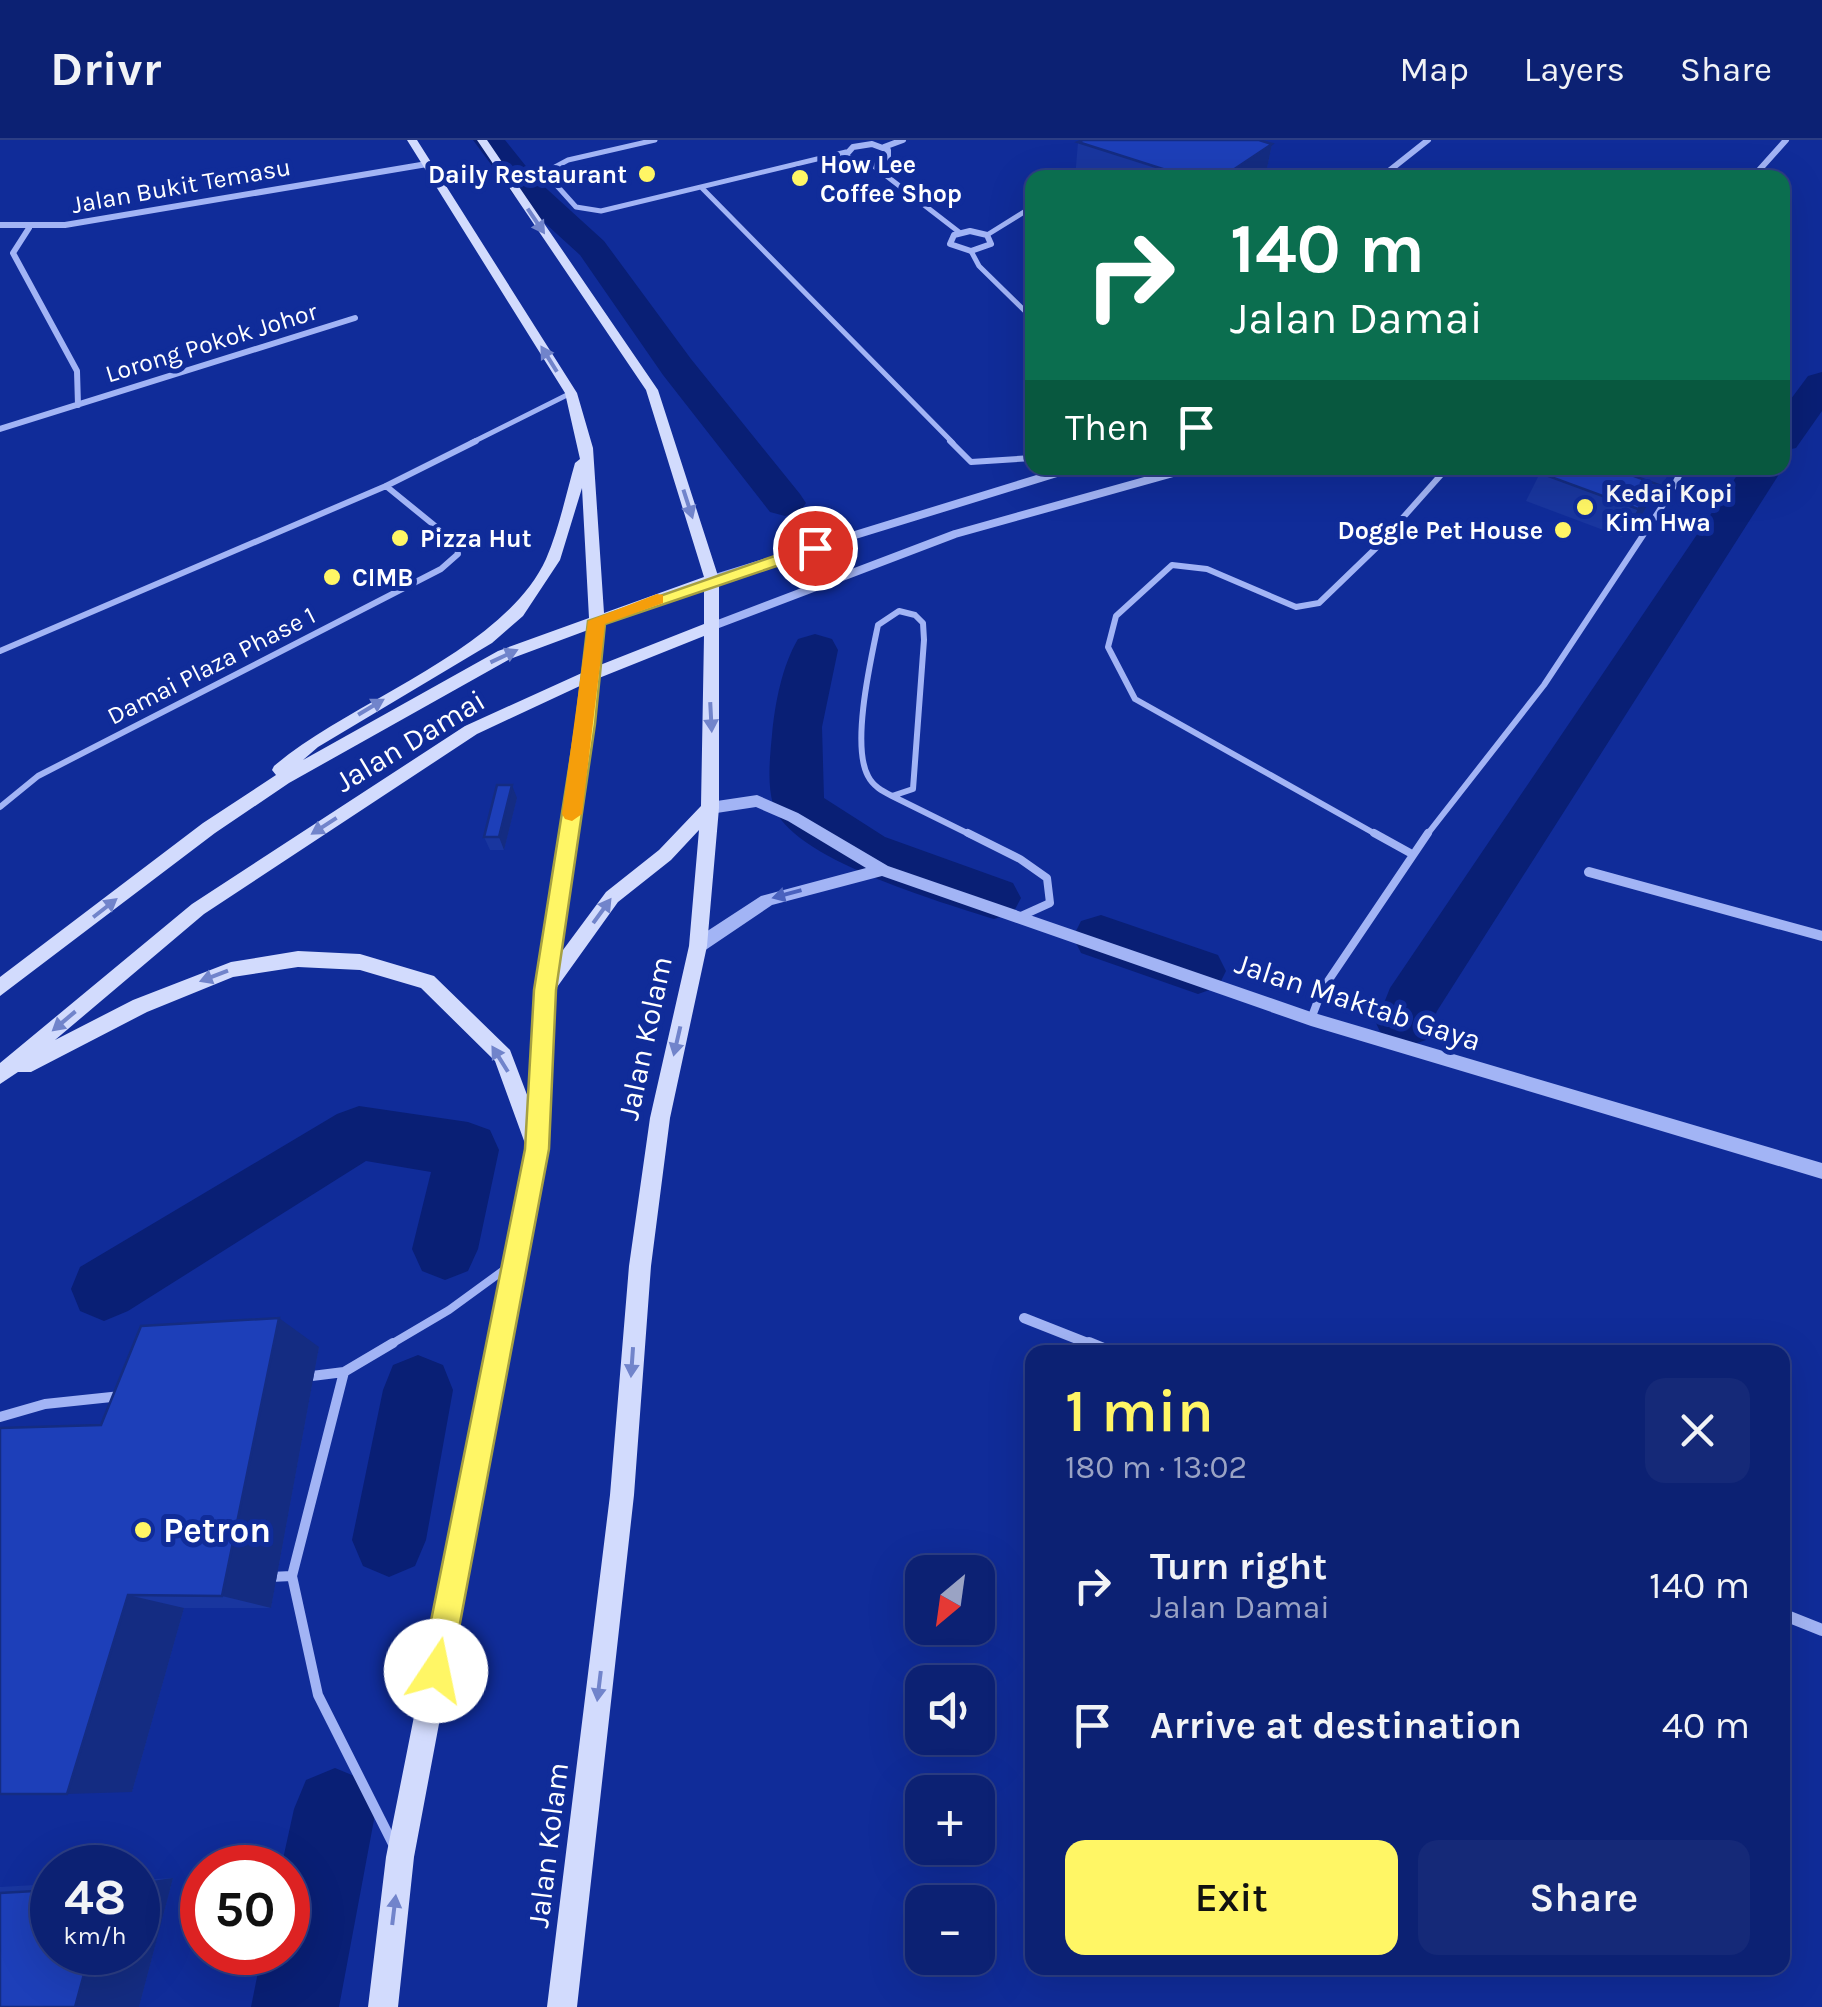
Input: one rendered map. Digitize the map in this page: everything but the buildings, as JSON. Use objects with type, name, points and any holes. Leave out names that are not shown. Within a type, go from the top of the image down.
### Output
[{"type":"main road","points":[[382,2007],[400,1857],[537,1149],[545,990],[597,621],[586,448],[571,393],[412,140]]},
{"type":"main road","name":"Jalan Kolam","points":[[482,140],[652,390],[712,579],[710,808],[698,946],[660,1118],[640,1266],[622,1495],[562,2007]]},
{"type":"main road","points":[[209,828],[312,743],[487,639],[518,612],[553,560],[586,448]]},
{"type":"main road","name":"Jalan Damai","points":[[0,988],[209,828],[300,770],[504,654],[712,579]]},
{"type":"main road","name":"Jalan Damai","points":[[0,1076],[198,909],[472,730],[713,626]]},
{"type":"main road","points":[[545,990],[612,897],[664,855],[710,808]]},
{"type":"main road","points":[[0,1076],[140,1006],[231,970],[298,960],[360,962],[426,982],[503,1056],[537,1149]]},
{"type":"street","points":[[884,147],[890,153],[888,159],[872,164],[851,161],[846,152],[858,145],[884,147],[903,140]]},
{"type":"street","points":[[1390,170],[1428,140]]},
{"type":"street","points":[[1759,170],[1786,140]]},
{"type":"street","name":"Jalan Bukit Temasu","points":[[0,225],[65,225],[427,164]]},
{"type":"street","name":"Lorong Pokok Johor","points":[[29,228],[14,252],[17,266],[77,371],[78,404]]},
{"type":"street","points":[[959,232],[987,235],[991,241],[988,247],[971,252],[950,244],[950,238],[959,232]]},
{"type":"street","name":"Lorong Pokok Johor","points":[[0,429],[355,318]]},
{"type":"street","name":"Jalan Damai","points":[[712,579],[1049,475]]},
{"type":"street","name":"Jalan Damai","points":[[713,626],[787,602],[955,534],[1166,475]]},
{"type":"street","name":"Jalan Maktab Gaya","points":[[710,808],[757,800],[793,816],[882,870],[1311,1019],[1822,1171]]},
{"type":"street","points":[[698,946],[768,900],[882,870]]},
{"type":"street","points":[[1589,872],[1822,936]]},
{"type":"street","points":[[1024,1318],[1093,1345]]},
{"type":"street","points":[[1790,1617],[1822,1630]]},
{"type":"lane","points":[[655,140],[568,160],[555,167],[550,178],[574,208],[588,213],[614,210],[846,152]]},
{"type":"lane","points":[[872,164],[959,232]]},
{"type":"lane","points":[[702,188],[971,462],[1025,458]]},
{"type":"lane","points":[[987,235],[1025,211]]},
{"type":"lane","points":[[971,252],[979,266],[1025,311]]},
{"type":"lane","points":[[0,651],[386,486],[571,393]]},
{"type":"lane","points":[[1412,854],[1209,744],[1136,699],[1108,648],[1116,616],[1172,565],[1206,569],[1296,607],[1319,603],[1376,548],[1441,475]]},
{"type":"lane","points":[[1311,1019],[1322,990],[1412,854],[1544,685],[1679,475]]},
{"type":"lane","name":"Damai Plaza Phase 1","points":[[0,806],[38,776],[442,569],[458,554],[456,543],[386,486]]},
{"type":"lane","points":[[892,796],[913,789],[924,640],[923,623],[899,611],[886,616],[878,625],[867,692],[865,770],[879,790],[1020,860],[1047,878],[1050,903],[1019,917]]},
{"type":"lane","points":[[288,1378],[344,1372],[449,1310],[516,1262]]},
{"type":"lane","points":[[344,1372],[292,1576],[318,1695],[400,1857]]},
{"type":"lane","points":[[0,1417],[46,1404],[139,1394]]},
{"type":"lane","points":[[253,1578],[292,1576]]},
{"type":"waterway","points":[[489,140],[525,187],[592,248],[677,367],[785,503]]},
{"type":"waterway","points":[[1790,428],[1822,384]]},
{"type":"waterway","points":[[1405,1023],[1410,1005],[1757,475]]},
{"type":"waterway","points":[[815,650],[798,727],[799,806],[866,852],[994,898]]},
{"type":"waterway","points":[[1101,937],[1198,971]]},
{"type":"waterway","points":[[104,1289],[359,1133],[468,1150],[445,1249]]},
{"type":"waterway","points":[[389,1540],[418,1390]]},
{"type":"waterway","points":[[295,2007],[335,1809]]},
{"type":"slow traffic","points":[[572,814],[597,621],[657,599]]},
{"type":"place","name":"Daily Restaurant","points":[[647,174]]},
{"type":"place","name":"How Lee Coffee Shop","points":[[800,178]]},
{"type":"place","name":"Kedai Kopi Kim Hwa","points":[[1585,507]]},
{"type":"place","name":"Doggle Pet House","points":[[1563,530]]},
{"type":"place","name":"Pizza Hut","points":[[400,538]]},
{"type":"place","name":"CIMB","points":[[332,577]]},
{"type":"place","name":"Petron","points":[[143,1530]]},
{"type":"route","points":[[436,1671],[537,1149],[545,990],[586,724],[597,621],[712,579],[815,548]]}]
